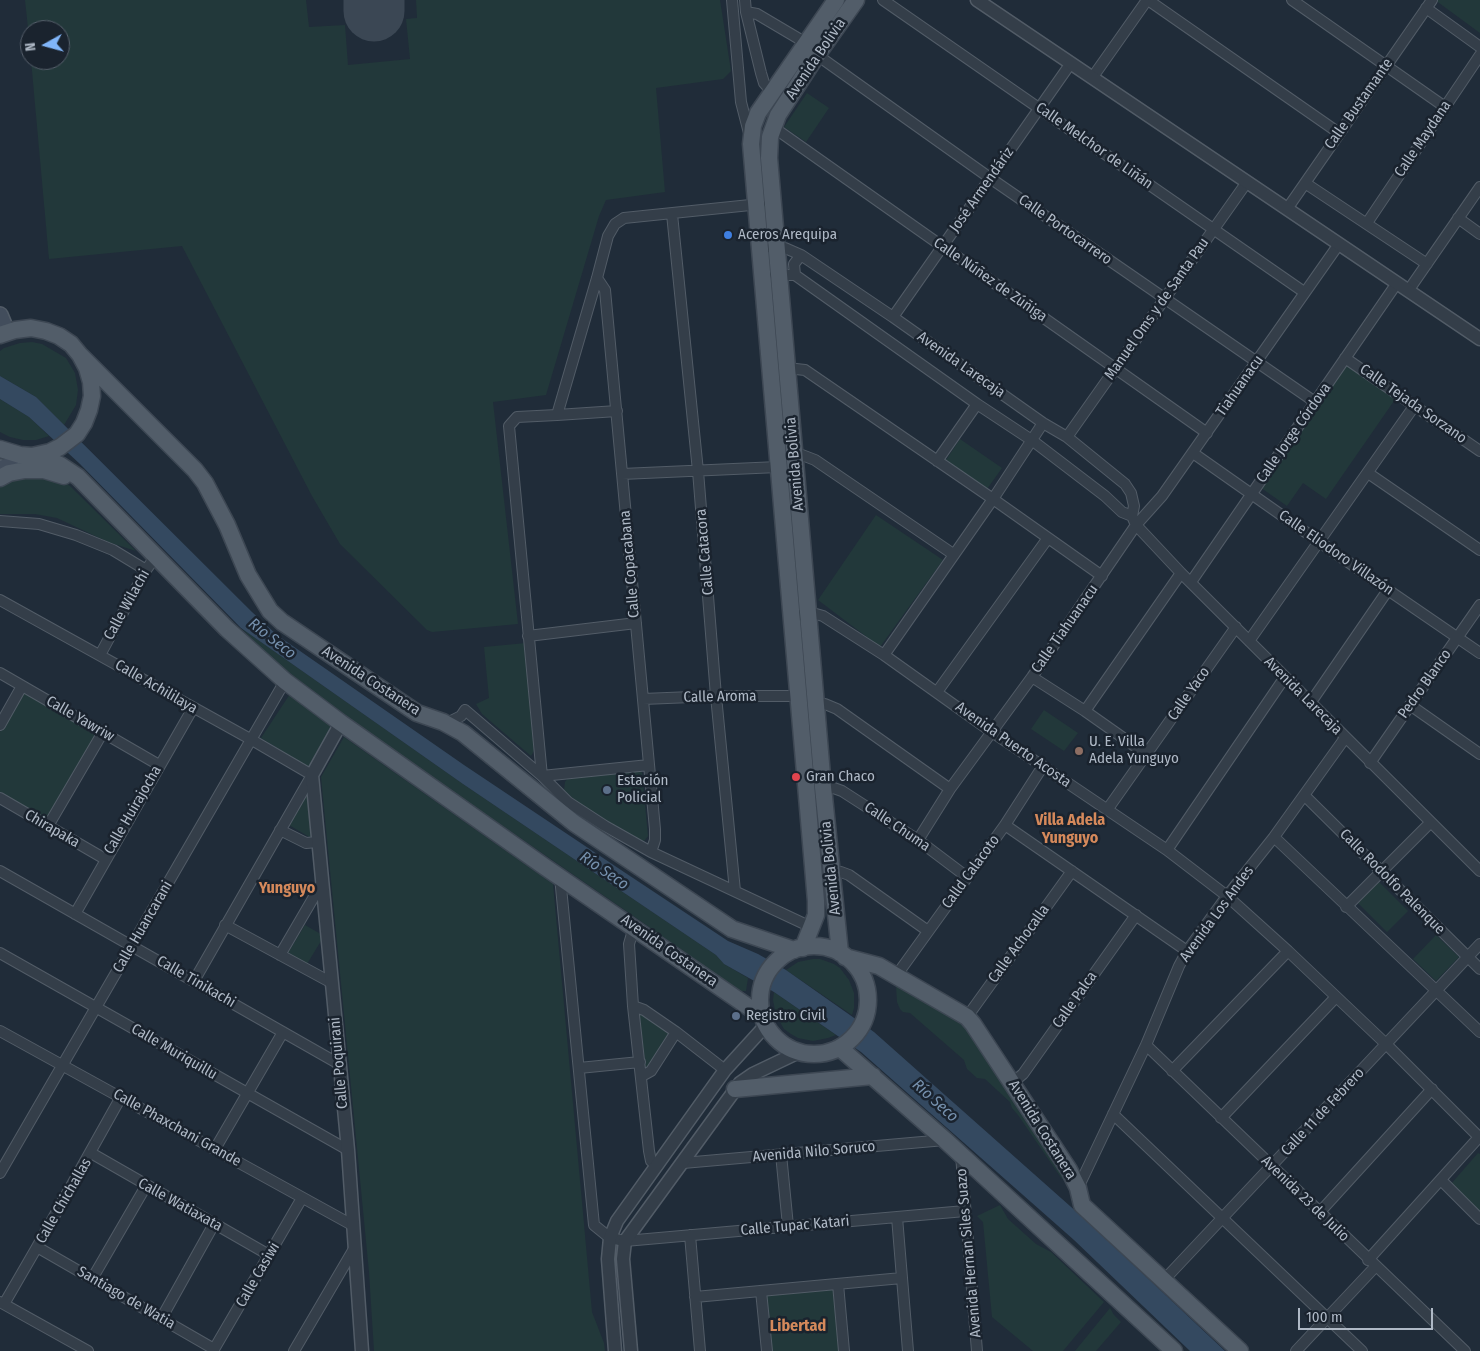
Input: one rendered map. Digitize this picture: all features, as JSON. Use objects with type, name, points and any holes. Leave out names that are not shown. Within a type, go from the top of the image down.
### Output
[{"type":"main road","name":"Avenida Bolivia","points":[[794,951],[812,927],[816,915],[816,901],[751,144],[758,113],[836,0]]},
{"type":"main road","name":"Avenida Bolivia","points":[[843,955],[823,787],[794,456],[787,368],[787,275],[776,247],[769,158],[773,127],[778,115],[856,0]]},
{"type":"main road","points":[[0,316],[4,333]]},
{"type":"main road","name":"Avenida Costanera","points":[[4,333],[31,328],[46,330],[71,344],[195,470],[205,483],[227,525],[248,575],[270,611],[282,622],[417,713],[442,722],[463,733],[574,824],[732,929],[794,951]]},
{"type":"main road","points":[[0,469],[60,447],[77,434],[90,410],[92,396],[87,368],[80,355]]},
{"type":"main road","name":"Avenida Costanera","points":[[0,449],[20,455],[35,455],[60,465],[78,477],[227,629],[285,681],[560,877],[764,1017]]},
{"type":"main road","points":[[0,478],[9,473],[24,470],[44,470],[64,477],[133,540],[156,556]]},
{"type":"main road","points":[[820,947],[843,955],[852,962],[862,977],[867,994],[866,1012],[859,1029],[844,1045],[824,1053],[807,1054],[798,1052],[777,1039],[764,1017],[761,990],[767,974],[779,960],[794,951],[820,947]]},
{"type":"main road","name":"Avenida Costanera","points":[[843,955],[879,966],[967,1017],[1069,1170],[1078,1188],[1082,1205],[1240,1351]]},
{"type":"main road","points":[[844,1045],[873,1076],[1174,1351]]},
{"type":"main road","points":[[735,1089],[873,1076]]},
{"type":"street","points":[[732,0],[741,102],[751,144]]},
{"type":"street","points":[[745,0],[746,12],[761,73],[764,83],[772,92]]},
{"type":"street","name":"Calle Melchor de Liñán","points":[[883,0],[1304,292]]},
{"type":"street","points":[[977,0],[1480,339]]},
{"type":"street","points":[[1092,78],[1148,0],[1339,133]]},
{"type":"street","points":[[1292,0],[1445,107]]},
{"type":"street","points":[[1429,4],[1480,48]]},
{"type":"street","name":"Calle Bustamante","points":[[1287,209],[1429,4]]},
{"type":"street","points":[[746,12],[757,14],[806,43]]},
{"type":"street","name":"Calle Portocarrero","points":[[817,55],[990,178],[1315,402]]},
{"type":"street","name":"Calle Maydana","points":[[1366,223],[1480,55]]},
{"type":"street","name":"José Armendáriz","points":[[893,316],[1071,63]]},
{"type":"street","name":"Calle Núñez de Zúñiga","points":[[773,127],[1207,433]]},
{"type":"street","name":"Manuel Oms y de Santa Pau","points":[[1067,437],[1247,182]]},
{"type":"street","points":[[1305,183],[1427,264]]},
{"type":"street","points":[[1408,291],[1480,187]]},
{"type":"street","points":[[557,415],[608,236],[615,224],[624,218],[772,203]]},
{"type":"street","name":"Calle Catacora","points":[[672,214],[698,471],[716,696],[735,891]]},
{"type":"street","points":[[1458,218],[1480,234]]},
{"type":"street","name":"Tiahuanacu","points":[[1134,520],[1162,496],[1339,244]]},
{"type":"street","name":"Avenida Larecaja","points":[[759,250],[776,247],[785,248],[801,255],[893,316],[1044,423],[1067,437],[1125,484],[1131,492],[1134,520]]},
{"type":"street","points":[[762,276],[787,275],[801,255]]},
{"type":"street","name":"Avenida Larecaja","points":[[787,275],[1032,440],[1134,520],[1181,573],[1480,871]]},
{"type":"street","name":"Calle Copacabana","points":[[597,278],[605,290],[617,411],[655,830],[652,852]]},
{"type":"street","name":"Calle Jorge Córdova","points":[[1191,582],[1397,283]]},
{"type":"street","name":"Calle Tejada Sorzano","points":[[1345,358],[1480,450]]},
{"type":"street","points":[[787,368],[805,370],[1102,576]]},
{"type":"street","points":[[936,461],[977,404]]},
{"type":"street","points":[[1249,641],[1415,405]]},
{"type":"street","points":[[542,776],[509,426],[517,417],[617,411]]},
{"type":"street","points":[[884,655],[1044,423]]},
{"type":"street","name":"Calle Eliodoro Villazón","points":[[1193,453],[1480,653]]},
{"type":"street","points":[[794,456],[802,455],[816,460],[953,554]]},
{"type":"street","points":[[622,474],[778,467]]},
{"type":"street","points":[[1368,473],[1480,550]]},
{"type":"street","name":"Calle Tiahuanacu","points":[[918,840],[950,789],[1102,576],[1134,520]]},
{"type":"street","points":[[0,521],[39,524],[76,535],[113,550],[146,570]]},
{"type":"street","points":[[937,692],[1048,538]]},
{"type":"street","name":"Calle Wilachi","points":[[100,655],[146,570],[156,556]]},
{"type":"street","points":[[1085,711],[1181,573]]},
{"type":"street","points":[[1311,702],[1388,590]]},
{"type":"street","name":"Calle Achililaya","points":[[0,600],[252,740],[312,776]]},
{"type":"street","name":"Pedro Blanco","points":[[1370,763],[1480,605]]},
{"type":"street","name":"Avenida Puerto Acosta","points":[[791,616],[808,614],[823,616],[884,655],[992,732],[1167,850],[1227,896],[1288,951],[1480,1137]]},
{"type":"street","points":[[528,636],[636,624]]},
{"type":"street","name":"Calle Yaco","points":[[1108,810],[1236,627]]},
{"type":"street","name":"Calle Yawriw","points":[[0,673],[160,765]]},
{"type":"street","points":[[1032,676],[1146,754]]},
{"type":"street","points":[[1167,850],[1284,676]]},
{"type":"street","name":"Calle Huancarani","points":[[0,1173],[285,681]]},
{"type":"street","points":[[0,725],[22,686]]},
{"type":"street","name":"Calle Aroma","points":[[643,699],[716,696],[798,696]]},
{"type":"street","points":[[816,704],[825,704],[837,709],[950,789]]},
{"type":"street","points":[[1410,705],[1480,754]]},
{"type":"street","name":"Calle Huirajocha","points":[[75,914],[193,708]]},
{"type":"street","points":[[442,722],[461,716],[465,710],[542,776],[568,802],[605,826],[652,852],[812,927]]},
{"type":"street","points":[[194,981],[342,723]]},
{"type":"street","points":[[48,826],[103,732]]},
{"type":"street","name":"Avenida Los Andes","points":[[1078,1188],[1146,1045],[1187,951],[1227,896],[1274,837],[1345,738]]},
{"type":"street","points":[[542,776],[649,765]]},
{"type":"street","name":"Calld Calacoto","points":[[896,976],[1005,824],[1043,766]]},
{"type":"street","name":"Calle Poquirani","points":[[312,776],[348,1150],[362,1351]]},
{"type":"street","name":"Calle Chuma","points":[[823,787],[828,786],[842,791],[918,840],[967,877]]},
{"type":"street","name":"Calle Rodolfo Palenque","points":[[1304,795],[1480,969]]},
{"type":"street","name":"Chirapaka","points":[[0,798],[105,859]]},
{"type":"street","points":[[1346,906],[1430,823]]},
{"type":"street","points":[[1005,824],[1187,951]]},
{"type":"street","points":[[280,830],[306,843],[318,842]]},
{"type":"street","points":[[1274,837],[1480,1032]]},
{"type":"street","name":"Calle Tinikachi","points":[[0,871],[339,1064]]},
{"type":"street","name":"Calle Achocalla","points":[[967,1017],[1072,871]]},
{"type":"street","points":[[832,872],[841,872],[849,875],[928,931]]},
{"type":"street","points":[[560,877],[594,1224],[610,1238]]},
{"type":"street","points":[[280,955],[322,883]]},
{"type":"street","name":"Calle Palca","points":[[1012,1083],[1023,1074],[1136,915]]},
{"type":"street","points":[[225,926],[332,983]]},
{"type":"street","points":[[634,927],[629,944],[633,1006],[649,1151],[651,1161],[657,1166]]},
{"type":"street","name":"Calle 11 de Febrero","points":[[1164,1280],[1480,944]]},
{"type":"street","points":[[1172,1071],[1288,951]]},
{"type":"street","name":"Calle Muriquillu","points":[[0,953],[348,1150]]},
{"type":"street","points":[[1221,1118],[1336,997]]},
{"type":"street","points":[[633,1006],[644,1010],[676,1032],[725,1070]]},
{"type":"street","points":[[615,1351],[608,1259],[610,1238],[617,1221],[764,1017]]},
{"type":"street","points":[[215,1149],[283,1032]]},
{"type":"street","points":[[642,1076],[651,1071],[676,1032]]},
{"type":"street","name":"Calle Phaxchani Grande","points":[[1,1034],[121,1097],[354,1226]]},
{"type":"street","name":"Avenida 23 de Julio","points":[[1146,1045],[1465,1351]]},
{"type":"street","points":[[631,1351],[623,1259],[625,1241],[735,1089],[752,1074],[798,1052]]},
{"type":"street","points":[[579,1068],[640,1062]]},
{"type":"street","points":[[1319,1213],[1432,1089]]},
{"type":"street","name":"Calle Chichallas","points":[[2,1303],[37,1247],[121,1097]]},
{"type":"street","points":[[1113,1114],[1362,1351]]},
{"type":"street","points":[[1296,1351],[1327,1318],[1441,1180],[1480,1137]]},
{"type":"street","name":"Avenida Nilo Soruco","points":[[683,1163],[945,1140]]},
{"type":"street","name":"Calle Watiaxata","points":[[91,1153],[269,1256]]},
{"type":"street","points":[[781,1154],[788,1226]]},
{"type":"street","name":"Avenida Hernan Siles Suazo","points":[[960,1154],[977,1351]]},
{"type":"street","points":[[1441,1180],[1480,1219]]},
{"type":"street","points":[[92,1279],[146,1186]]},
{"type":"street","name":"Calle Casiwi","points":[[214,1350],[302,1198]]},
{"type":"street","name":"Calle Tupac Katari","points":[[610,1238],[625,1241],[965,1211]]},
{"type":"street","points":[[897,1217],[908,1351]]},
{"type":"street","points":[[161,1319],[214,1224]]},
{"type":"street","points":[[690,1235],[700,1351]]},
{"type":"street","points":[[294,1351],[355,1246]]},
{"type":"street","name":"Santiago de Watia","points":[[37,1247],[214,1350]]},
{"type":"street","points":[[695,1297],[902,1278]]},
{"type":"street","points":[[838,1284],[844,1351]]},
{"type":"street","points":[[761,1291],[767,1351]]},
{"type":"street","points":[[2,1303],[88,1351]]},
{"type":"green space","points":[[25,0],[306,0],[309,27],[345,25],[348,65],[410,59],[406,19],[417,18],[416,0],[720,0],[731,71],[723,79],[656,88],[665,192],[606,200],[599,216],[546,395],[493,402],[518,624],[432,632],[427,630],[340,544],[312,496],[182,246],[49,259],[32,70],[70,70],[70,20],[27,20]]},
{"type":"green space","points":[[1435,0],[1480,0],[1480,33]]},
{"type":"green space","points":[[807,93],[829,108],[806,142],[784,127]]},
{"type":"green space","points":[[32,342],[42,344],[66,358],[75,373],[78,390],[76,405],[64,425],[36,397],[0,376],[0,351],[20,343]]},
{"type":"green space","points":[[1340,359],[1396,398],[1326,499],[1303,483],[1287,506],[1254,483]]},
{"type":"green space","points":[[0,399],[29,417],[49,436],[36,440],[23,440],[0,432]]},
{"type":"green space","points":[[960,439],[1002,468],[987,489],[946,460]]},
{"type":"green space","points":[[17,474],[58,478],[70,486],[136,551],[108,542],[57,518],[35,514],[0,514],[0,480]]},
{"type":"green space","points":[[876,515],[943,560],[880,647],[818,600]]},
{"type":"green space","points":[[241,628],[463,784],[716,955],[724,964],[748,978],[746,991],[739,991],[355,724],[273,660]]},
{"type":"green space","points":[[526,643],[534,751],[531,756],[482,714],[476,704],[489,698],[484,647]]},
{"type":"green space","points":[[24,690],[97,733],[48,820],[0,792],[0,732]]},
{"type":"green space","points":[[290,694],[332,724],[308,767],[261,738]]},
{"type":"green space","points":[[1044,710],[1078,733],[1064,751],[1031,729]]},
{"type":"green space","points":[[344,737],[553,884],[592,1312],[604,1343],[605,1351],[374,1351],[369,1272],[321,777]]},
{"type":"green space","points":[[640,771],[642,773],[648,836],[641,842],[577,802],[564,790],[565,782],[568,778]]},
{"type":"green space","points":[[308,794],[313,837],[311,838],[289,825]]},
{"type":"green space","points":[[1379,882],[1408,911],[1387,932],[1358,903]]},
{"type":"green space","points":[[305,925],[324,936],[307,964],[288,953]]},
{"type":"green space","points":[[1436,935],[1459,957],[1436,981],[1413,959]]},
{"type":"green space","points":[[820,959],[834,964],[840,968],[849,980],[854,993],[852,1015],[786,970],[798,962]]},
{"type":"green space","points":[[898,985],[965,1024],[1067,1175],[1065,1180],[1062,1179],[1012,1108],[1010,1102],[985,1079],[977,1078],[967,1069],[964,1060],[910,1013],[903,1012],[900,1009],[897,1002],[896,986]]},
{"type":"green space","points":[[774,992],[836,1035],[813,1041],[798,1038],[791,1034],[784,1029],[776,1015],[773,1000]]},
{"type":"green space","points":[[639,1012],[672,1034],[646,1070]]},
{"type":"green space","points":[[1478,1153],[1480,1154],[1480,1212],[1451,1184]]},
{"type":"green space","points":[[1000,1205],[1008,1219],[1036,1244],[1051,1252],[1104,1302],[1063,1351],[1033,1351],[992,1317],[983,1222],[977,1216]]},
{"type":"green space","points":[[835,1289],[841,1351],[770,1351],[765,1295]]},
{"type":"green space","points":[[1110,1308],[1121,1322],[1096,1351],[1075,1351]]},
{"type":"water","name":"Río Seco","points":[[0,376],[36,397],[277,635],[464,765],[624,872],[728,941],[758,954],[786,970],[874,1032],[1088,1222],[1225,1351],[1190,1351],[1074,1240],[861,1052],[774,992],[724,964],[716,955],[463,784],[241,628],[80,464],[29,417],[0,399]]},
{"type":"runway","points":[[374,0],[374,11]]},
{"type":"place","name":"Aceros Arequipa","points":[[728,235]]},
{"type":"place","name":"U. E. Villa Adela Yunguyo","points":[[1079,751]]},
{"type":"place","name":"Gran Chaco","points":[[796,777]]},
{"type":"place","name":"Estación Policial","points":[[607,790]]},
{"type":"place","name":"Registro Civil","points":[[736,1016]]},
{"type":"district","name":"Villa Adela Yunguyo","points":[[1070,830]]},
{"type":"district","name":"Yunguyo","points":[[287,889]]},
{"type":"district","name":"Libertad","points":[[798,1327]]}]
